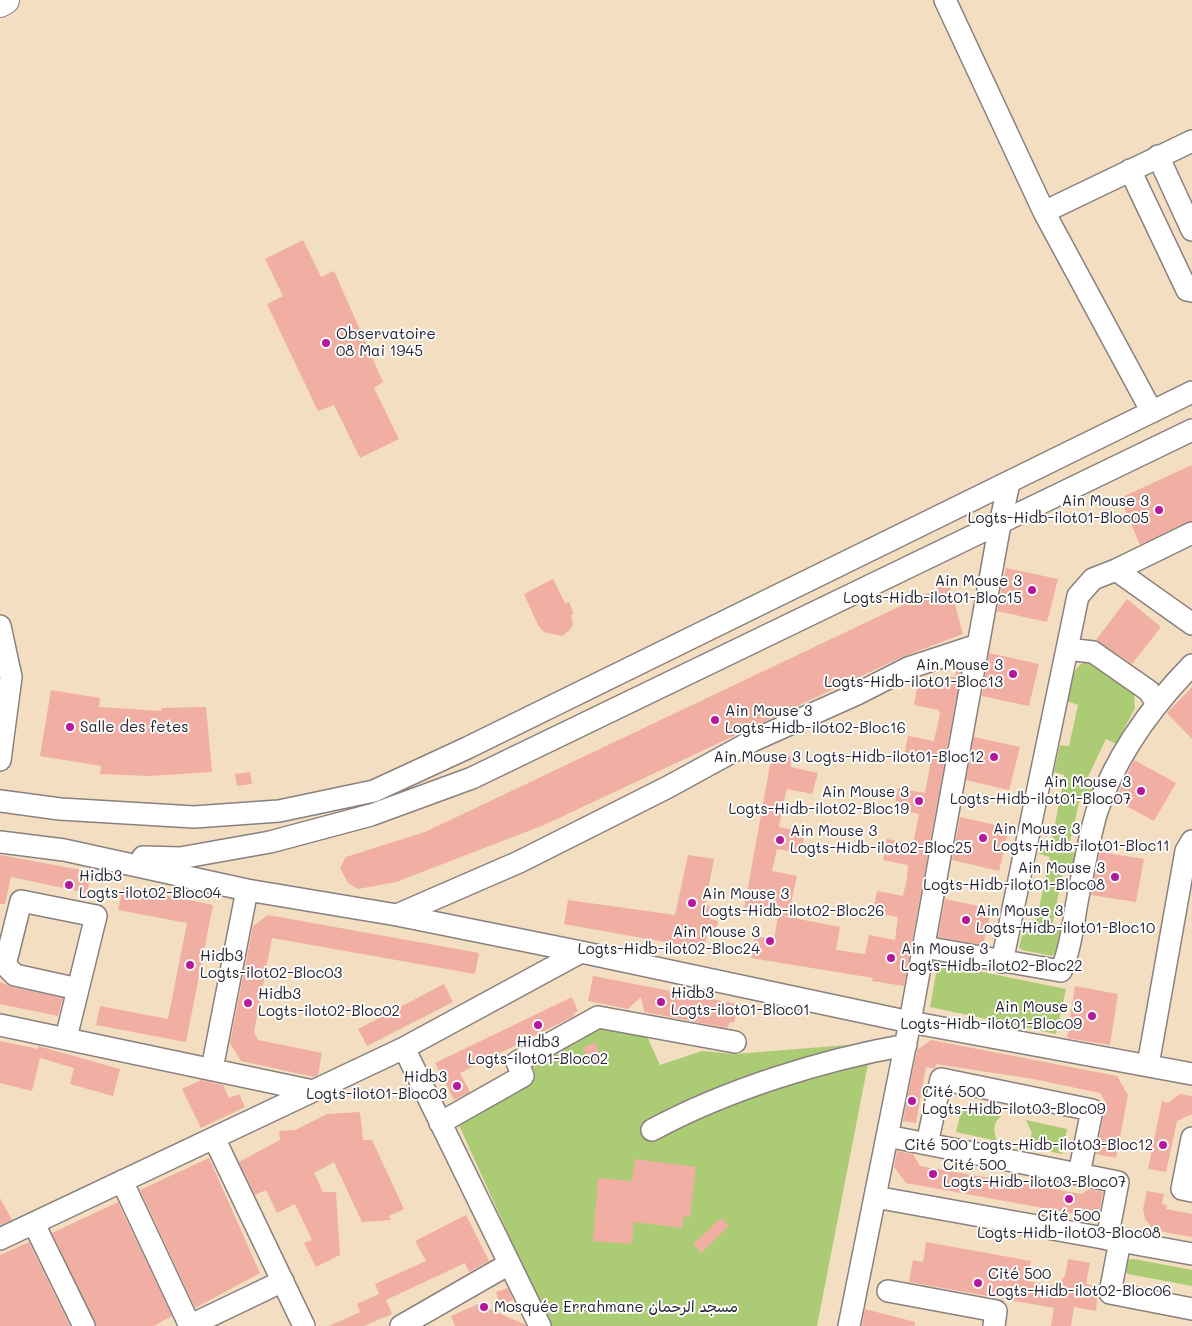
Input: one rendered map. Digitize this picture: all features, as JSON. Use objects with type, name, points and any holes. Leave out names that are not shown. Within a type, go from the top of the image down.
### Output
[{"type":"main road","points":[[0,3],[5,0]]},
{"type":"street","points":[[945,0],[1044,212],[1152,412]]},
{"type":"street","points":[[1044,212],[1192,141]]},
{"type":"street","points":[[1158,156],[1192,230]]},
{"type":"street","points":[[1130,170],[1187,290],[1192,291]]},
{"type":"street","points":[[0,801],[60,809],[194,817],[279,811],[374,791],[466,748],[1192,392]]},
{"type":"street","points":[[88,855],[180,858],[270,842],[371,815],[472,778],[801,617],[1000,524],[1192,430]]},
{"type":"street","points":[[849,1326],[906,1045],[1009,483]]},
{"type":"street","points":[[1002,962],[1078,596],[1093,579],[1116,570],[1192,533]]},
{"type":"street","points":[[1116,570],[1192,624]]},
{"type":"street","points":[[0,626],[11,677],[0,760]]},
{"type":"street","points":[[397,915],[519,862],[668,787],[752,740],[857,694],[908,668],[978,645]]},
{"type":"street","points":[[1067,649],[1093,652],[1149,691],[1157,704]]},
{"type":"street","points":[[924,947],[1061,971],[1067,958],[1080,884],[1097,811],[1121,756],[1157,704],[1192,665]]},
{"type":"street","points":[[1148,1065],[1186,851],[1192,841]]},
{"type":"street","points":[[0,842],[88,855],[247,890],[397,915],[910,1022],[1192,1074]]},
{"type":"street","points":[[212,1069],[247,890]]},
{"type":"street","points":[[66,1038],[96,916],[21,901],[5,965],[15,975],[78,989]]},
{"type":"street","points":[[0,1239],[404,1048],[581,952]]},
{"type":"street","points":[[440,1123],[522,1076],[517,1062],[598,1018],[734,1042]]},
{"type":"street","points":[[0,1025],[313,1091]]},
{"type":"street","points":[[652,1130],[676,1117],[772,1080],[860,1053],[906,1045]]},
{"type":"street","points":[[404,1048],[540,1326]]},
{"type":"street","points":[[927,1144],[941,1079],[1092,1110],[1079,1174]]},
{"type":"street","points":[[888,1136],[1118,1182],[1110,1293],[1192,1309]]},
{"type":"street","points":[[214,1138],[304,1326]]},
{"type":"street","points":[[1192,1138],[1182,1189],[1192,1191]]},
{"type":"street","points":[[122,1181],[190,1326],[283,1281]]},
{"type":"street","points":[[875,1196],[1192,1254]]},
{"type":"street","points":[[34,1224],[84,1326]]},
{"type":"street","points":[[401,1326],[509,1264]]},
{"type":"street","points":[[888,1291],[996,1311],[994,1326]]},
{"type":"green space","points":[[1087,661],[1134,694],[1135,708],[1116,744],[1106,739],[1085,783],[1093,786],[1094,791],[1088,799],[1080,798],[1068,851],[1077,854],[1072,867],[1064,866],[1052,927],[1062,930],[1056,953],[1052,956],[1022,950],[1019,947],[1026,922],[1036,922],[1050,857],[1039,854],[1041,839],[1052,839],[1064,779],[1064,775],[1054,772],[1060,745],[1069,746],[1078,705],[1067,701],[1070,684],[1074,672]]},
{"type":"green space","points":[[938,963],[1066,989],[1056,1034],[930,1007]]},
{"type":"green space","points":[[603,1027],[645,1032],[660,1065],[702,1051],[735,1054],[872,1043],[817,1326],[550,1326],[457,1121],[535,1079],[533,1067]]},
{"type":"green space","points":[[962,1107],[1001,1116],[996,1121],[994,1127],[997,1141],[956,1132]]},
{"type":"green space","points":[[1026,1120],[1067,1129],[1062,1154],[1021,1146],[1030,1138],[1032,1133]]},
{"type":"green space","points":[[1134,1259],[1192,1270],[1192,1286],[1128,1274],[1125,1271],[1127,1260]]},
{"type":"building","name":"Observatoire 08 Mai 1945","points":[[303,240],[321,277],[334,271],[383,382],[374,388],[399,439],[360,458],[334,405],[318,411],[267,304],[283,296],[265,259]]},
{"type":"building","name":"Ain Mouse 3 Logts-Hidb-ilot01-Bloc05","points":[[1192,465],[1192,521],[1140,545],[1120,498]]},
{"type":"building","name":"Ain Mouse 3 Logts-Hidb-ilot01-Bloc15","points":[[1006,568],[1058,579],[1047,622],[997,611]]},
{"type":"building","points":[[553,579],[565,603],[569,602],[574,614],[571,615],[573,624],[570,630],[562,636],[544,632],[538,625],[524,594]]},
{"type":"building","name":"Ain Mouse 3 Logts-Hidb-ilot02-Bloc16","points":[[949,583],[963,634],[902,657],[544,825],[396,882],[358,889],[348,883],[340,868],[346,857],[425,832]]},
{"type":"building","points":[[1127,599],[1161,627],[1132,664],[1096,640]]},
{"type":"building","name":"Ain Mouse 3 Logts-Hidb-ilot01-Bloc13","points":[[989,653],[1039,664],[1029,706],[982,696]]},
{"type":"building","points":[[956,671],[961,672],[904,986],[872,981],[873,978],[751,958],[755,936],[774,940],[778,915],[840,927],[836,950],[865,954],[869,935],[895,940],[898,917],[873,912],[877,891],[903,896],[907,878],[908,865],[883,860],[887,839],[913,844],[919,814],[894,809],[898,788],[925,793],[930,766],[929,762],[904,757],[908,736],[934,741],[940,714],[939,710],[914,705],[918,683],[944,689],[947,676],[955,677]]},
{"type":"building","points":[[1192,687],[1192,739],[1167,713]]},
{"type":"building","points":[[51,690],[100,698],[99,707],[162,711],[161,708],[206,707],[212,772],[149,776],[100,774],[101,766],[40,756]]},
{"type":"building","name":"Ain Mouse 3 Logts-Hidb-ilot01-Bloc12","points":[[974,737],[1020,747],[1009,790],[966,780]]},
{"type":"building","name":"Ain Mouse 3 Logts-Hidb-ilot02-Bloc25","points":[[772,754],[791,757],[791,767],[818,773],[812,794],[787,789],[784,801],[779,827],[805,832],[801,853],[777,849],[772,871],[797,876],[788,916],[744,909]]},
{"type":"building","name":"Ain Mouse 3 Logts-Hidb-ilot01-Bloc07","points":[[1134,760],[1176,783],[1154,821],[1115,800]]},
{"type":"building","points":[[250,772],[252,784],[237,786],[235,774]]},
{"type":"building","name":"Ain Mouse 3 Logts-Hidb-ilot01-Bloc11","points":[[960,817],[1009,828],[999,871],[952,860]]},
{"type":"building","name":"Ain Mouse 3 Logts-Hidb-ilot01-Bloc08","points":[[1100,852],[1144,859],[1136,902],[1091,895]]},
{"type":"building","name":"Hidb3 Logts-ilot02-Bloc04","points":[[0,855],[92,872],[87,893],[11,877],[5,904],[0,904]]},
{"type":"building","name":"Ain Mouse 3 Logts-Hidb-ilot02-Bloc26","points":[[688,855],[714,859],[705,905],[712,907],[710,919],[718,921],[716,932],[708,930],[704,949],[564,924],[568,900],[675,915]]},
{"type":"building","name":"Hidb3 Logts-ilot02-Bloc03","points":[[123,887],[213,905],[186,1042],[96,1025],[100,1006],[168,1019],[187,923],[118,910]]},
{"type":"building","name":"Ain Mouse 3 Logts-Hidb-ilot01-Bloc10","points":[[945,899],[992,909],[983,945],[938,937]]},
{"type":"building","name":"Hidb3 Logts-ilot02-Bloc02","points":[[268,915],[479,953],[475,974],[272,938],[254,1032],[258,1040],[322,1053],[318,1075],[314,1077],[241,1061],[230,1043],[253,926]]},
{"type":"building","name":"Hidb3 Logts-ilot01-Bloc01","points":[[593,976],[738,1004],[734,1023],[730,1022],[727,1028],[644,1012],[641,997],[628,1009],[588,1001]]},
{"type":"building","points":[[0,982],[12,987],[63,998],[58,1016],[0,1004]]},
{"type":"building","points":[[444,984],[453,1002],[367,1046],[358,1029]]},
{"type":"building","name":"Ain Mouse 3 Logts-Hidb-ilot01-Bloc09","points":[[1075,986],[1118,994],[1110,1045],[1067,1038]]},
{"type":"building","points":[[572,997],[578,1011],[573,1014],[574,1016],[460,1073],[470,1092],[454,1100],[435,1063]]},
{"type":"building","points":[[931,1040],[1117,1076],[1128,1095],[1116,1158],[1096,1154],[1106,1103],[1100,1093],[1033,1079],[936,1064],[935,1069],[926,1067],[916,1123],[903,1121],[917,1050]]},
{"type":"building","points":[[0,1041],[38,1049],[38,1046],[120,1069],[113,1096],[70,1084],[74,1068],[40,1058],[32,1091],[0,1083]]},
{"type":"building","points":[[595,1042],[602,1059],[590,1064],[583,1048]]},
{"type":"building","points":[[201,1080],[223,1085],[229,1098],[239,1094],[245,1107],[201,1128],[182,1089]]},
{"type":"building","name":"Cité 500 Logts-Hidb-ilot03-Bloc12","points":[[1180,1094],[1192,1096],[1192,1114],[1177,1121],[1166,1172],[1148,1169],[1162,1101],[1168,1103]]},
{"type":"building","points":[[360,1112],[363,1140],[372,1140],[404,1209],[389,1216],[391,1220],[362,1222],[334,1162],[314,1173],[323,1192],[336,1192],[340,1255],[316,1267],[304,1243],[312,1240],[295,1204],[277,1213],[266,1190],[255,1195],[239,1162],[280,1140],[279,1131],[295,1130],[327,1114]]},
{"type":"building","points":[[897,1151],[913,1154],[920,1166],[1082,1194],[1089,1189],[1103,1192],[1100,1209],[1087,1216],[906,1183],[894,1167]]},
{"type":"building","points":[[209,1158],[260,1273],[195,1308],[140,1190]]},
{"type":"building","points":[[635,1159],[696,1167],[690,1217],[684,1216],[682,1228],[634,1222],[632,1244],[593,1241],[598,1178],[632,1181]]},
{"type":"building","points":[[1147,1191],[1164,1194],[1162,1204],[1167,1205],[1166,1209],[1192,1214],[1192,1237],[1154,1230],[1145,1219],[1143,1209]]},
{"type":"building","points":[[0,1198],[12,1220],[0,1225]]},
{"type":"building","points":[[118,1202],[172,1316],[154,1326],[96,1326],[52,1233]]},
{"type":"building","points":[[466,1215],[489,1261],[469,1272],[465,1263],[386,1300],[392,1314],[364,1326],[329,1326],[360,1312],[357,1304],[379,1294],[375,1284],[426,1261],[415,1241]]},
{"type":"building","points":[[721,1218],[729,1226],[701,1253],[693,1244]]},
{"type":"building","points":[[29,1242],[70,1326],[0,1326],[0,1255]]},
{"type":"building","name":"Cité 500 Logts-Hidb-ilot02-Bloc06","points":[[926,1242],[1031,1261],[1027,1281],[1056,1286],[1065,1276],[1068,1259],[1090,1263],[1086,1284],[1098,1287],[1096,1311],[1074,1307],[1071,1326],[1051,1326],[1054,1308],[909,1282],[913,1260],[923,1262]]},
{"type":"building","points":[[508,1288],[513,1300],[500,1305],[496,1292]]},
{"type":"building","points":[[478,1304],[526,1326],[455,1326],[451,1316]]},
{"type":"building","points":[[865,1309],[915,1322],[915,1326],[862,1326]]},
{"type":"place","name":"Observatoire 08 Mai 1945","points":[[326,343]]},
{"type":"place","name":"Ain Mouse 3 Logts-Hidb-ilot01-Bloc05","points":[[1159,510]]},
{"type":"place","name":"Ain Mouse 3 Logts-Hidb-ilot01-Bloc15","points":[[1032,590]]},
{"type":"place","name":"Ain Mouse 3 Logts-Hidb-ilot01-Bloc13","points":[[1013,674]]},
{"type":"place","name":"Ain Mouse 3 Logts-Hidb-ilot02-Bloc16","points":[[715,720]]},
{"type":"place","name":"Salle des fetes","points":[[70,727]]},
{"type":"place","name":"Ain Mouse 3 Logts-Hidb-ilot01-Bloc12","points":[[994,757]]},
{"type":"place","name":"Ain Mouse 3 Logts-Hidb-ilot01-Bloc07","points":[[1141,791]]},
{"type":"place","name":"Ain Mouse 3 Logts-Hidb-ilot02-Bloc19","points":[[919,801]]},
{"type":"place","name":"Ain Mouse 3 Logts-Hidb-ilot01-Bloc11","points":[[983,838]]},
{"type":"place","name":"Ain Mouse 3 Logts-Hidb-ilot02-Bloc25","points":[[780,840]]},
{"type":"place","name":"Ain Mouse 3 Logts-Hidb-ilot01-Bloc08","points":[[1115,877]]},
{"type":"place","name":"Hidb3 Logts-ilot02-Bloc04","points":[[69,885]]},
{"type":"place","name":"Ain Mouse 3 Logts-Hidb-ilot02-Bloc26","points":[[692,903]]},
{"type":"place","name":"Ain Mouse 3 Logts-Hidb-ilot01-Bloc10","points":[[966,920]]},
{"type":"place","name":"Ain Mouse 3 Logts-Hidb-ilot02-Bloc24","points":[[770,941]]},
{"type":"place","name":"Ain Mouse 3 Logts-Hidb-ilot02-Bloc22","points":[[891,958]]},
{"type":"place","name":"Hidb3 Logts-ilot02-Bloc03","points":[[190,965]]},
{"type":"place","name":"Hidb3 Logts-ilot01-Bloc01","points":[[661,1002]]},
{"type":"place","name":"Hidb3 Logts-ilot02-Bloc02","points":[[248,1003]]},
{"type":"place","name":"Ain Mouse 3 Logts-Hidb-ilot01-Bloc09","points":[[1092,1016]]},
{"type":"place","name":"Hidb3 Logts-ilot01-Bloc02","points":[[538,1025]]},
{"type":"place","name":"Hidb3 Logts-ilot01-Bloc03","points":[[457,1086]]},
{"type":"place","name":"Cité 500 Logts-Hidb-ilot03-Bloc09","points":[[912,1101]]},
{"type":"place","name":"Cité 500 Logts-Hidb-ilot03-Bloc12","points":[[1163,1145]]},
{"type":"place","name":"Cité 500 Logts-Hidb-ilot03-Bloc07","points":[[933,1174]]},
{"type":"place","name":"Cité 500 Logts-Hidb-ilot03-Bloc08","points":[[1069,1199]]},
{"type":"place","name":"Cité 500 Logts-Hidb-ilot02-Bloc06","points":[[978,1283]]},
{"type":"place","name":"Mosquée Errahmane مسجد الرحمان","points":[[484,1307]]}]
